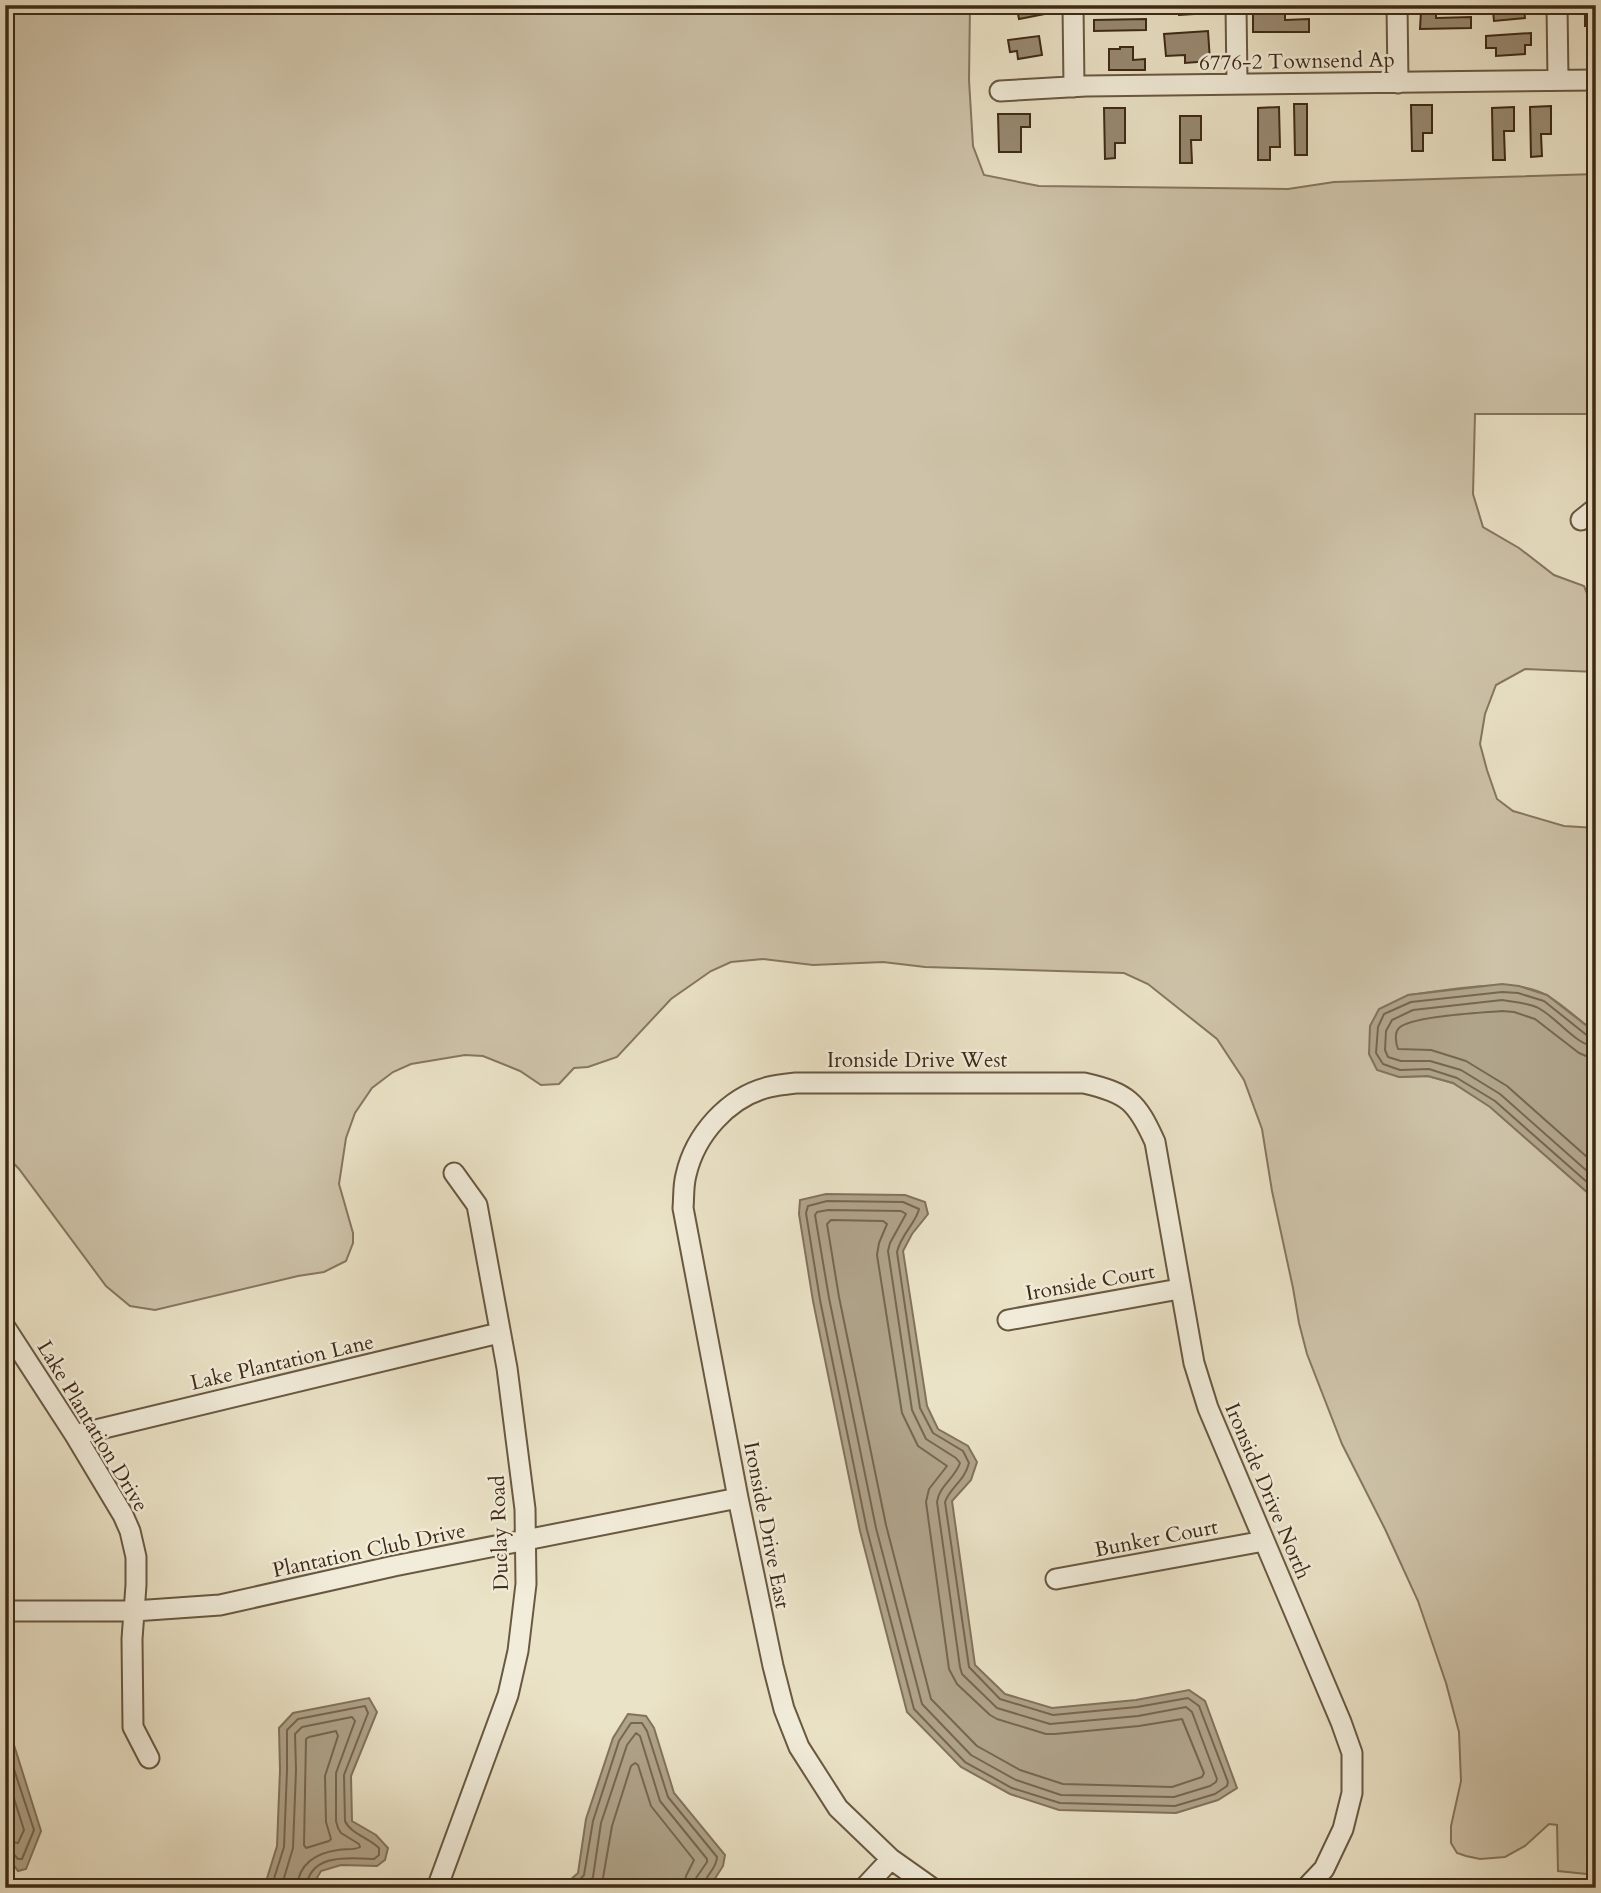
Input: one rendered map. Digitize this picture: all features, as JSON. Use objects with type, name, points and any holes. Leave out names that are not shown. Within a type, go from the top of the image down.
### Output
[{"type":"street","points":[[1073,5],[1074,87]]},
{"type":"street","points":[[1236,5],[1237,85]]},
{"type":"street","points":[[1397,5],[1398,83]]},
{"type":"street","points":[[1557,5],[1558,80]]},
{"type":"street","name":"6776-2 Townsend Ap","points":[[1000,91],[1074,87],[1596,80]]},
{"type":"street","name":"Ironside Drive West","points":[[713,1122],[736,1101],[767,1087],[796,1083],[1084,1083],[1106,1088],[1129,1100]]},
{"type":"street","name":"Ironside Drive North","points":[[1129,1100],[1144,1116],[1155,1142],[1194,1363],[1208,1408],[1352,1753],[1352,1793],[1343,1829],[1324,1869],[1306,1888]]},
{"type":"street","name":"Ironside Drive East","points":[[713,1122],[697,1144],[686,1176],[683,1208],[738,1498],[772,1665],[784,1709],[799,1747],[838,1808],[891,1859],[932,1888]]},
{"type":"street","name":"Duclay Road","points":[[438,1888],[508,1695],[518,1651],[526,1584],[525,1509],[507,1368],[477,1205],[454,1173]]},
{"type":"street","name":"Ironside Court","points":[[1008,1320],[1180,1289]]},
{"type":"street","name":"Lake Plantation Drive","points":[[5,1327],[75,1435],[124,1515],[130,1531],[136,1558],[132,1639],[133,1727],[149,1758]]},
{"type":"street","name":"Lake Plantation Lane","points":[[75,1435],[499,1333]]},
{"type":"street","name":"Plantation Club Drive","points":[[5,1611],[134,1611],[220,1605],[394,1566],[738,1498]]},
{"type":"street","name":"Bunker Court","points":[[1056,1579],[1264,1541]]},
{"type":"street","points":[[864,1888],[891,1859]]},
{"type":"shaded area","points":[[5,5],[970,5],[969,80],[973,146],[984,175],[1039,186],[1288,189],[1334,182],[1596,174],[1596,414],[1475,414],[1473,494],[1483,527],[1519,548],[1554,575],[1584,586],[1596,617],[1596,672],[1525,669],[1496,685],[1485,714],[1480,744],[1497,799],[1513,811],[1564,826],[1596,828],[1596,1033],[1548,996],[1517,986],[1480,986],[1408,995],[1399,1077],[1428,1076],[1453,1083],[1490,1106],[1596,1200],[1596,1875],[1558,1871],[1557,1825],[1549,1824],[1525,1846],[1505,1857],[1480,1859],[1466,1856],[1457,1853],[1451,1843],[1451,1826],[1461,1781],[1459,1732],[1446,1683],[1418,1601],[1342,1444],[1307,1354],[1272,1191],[1262,1129],[1244,1080],[1217,1039],[1148,984],[1124,973],[925,967],[883,962],[813,965],[763,959],[731,962],[711,971],[671,999],[617,1057],[588,1067],[574,1068],[559,1084],[541,1085],[520,1071],[483,1056],[465,1055],[411,1064],[393,1072],[372,1088],[355,1113],[346,1138],[339,1184],[353,1233],[353,1243],[346,1261],[324,1272],[155,1310],[130,1306],[106,1286],[5,1154]]},
{"type":"water","points":[[1502,984],[1547,995],[1596,1033],[1596,1200],[1490,1107],[1453,1083],[1428,1076],[1399,1077],[1377,1070],[1369,1054],[1370,1026],[1379,1009],[1408,995]]},
{"type":"water","points":[[826,1194],[905,1195],[925,1202],[928,1214],[903,1251],[927,1406],[938,1429],[968,1446],[977,1462],[971,1480],[952,1501],[975,1665],[1005,1694],[1052,1708],[1136,1700],[1189,1690],[1205,1701],[1237,1788],[1218,1800],[1176,1813],[1059,1810],[1010,1794],[961,1767],[907,1712],[860,1531],[813,1301],[799,1214],[800,1200]]},
{"type":"water","points":[[369,1698],[377,1712],[351,1776],[352,1821],[376,1835],[388,1848],[385,1860],[377,1866],[341,1865],[321,1871],[311,1888],[264,1888],[277,1846],[279,1728],[293,1713]]},
{"type":"water","points":[[628,1714],[646,1716],[654,1728],[674,1793],[725,1855],[723,1866],[709,1888],[561,1888],[578,1873],[586,1819],[613,1738]]},
{"type":"water","points":[[5,1726],[14,1745],[41,1831],[26,1869],[18,1871],[5,1853]]},
{"type":"building","points":[[1001,5],[1044,5],[1045,14],[1019,19],[1017,9],[1002,12]]},
{"type":"building","points":[[1159,5],[1209,5],[1210,13],[1179,15],[1178,6]]},
{"type":"building","points":[[1485,5],[1530,7],[1524,8],[1525,18],[1494,21],[1493,11],[1486,11]]},
{"type":"building","points":[[1591,5],[1596,5],[1596,26],[1585,26],[1585,14],[1592,14]]},
{"type":"building","points":[[1253,9],[1285,9],[1285,20],[1309,19],[1309,32],[1253,32]]},
{"type":"building","points":[[1436,10],[1436,18],[1471,17],[1471,28],[1420,29],[1421,11]]},
{"type":"building","points":[[1146,19],[1146,30],[1094,31],[1094,20]]},
{"type":"building","points":[[1208,31],[1210,61],[1185,63],[1185,55],[1166,56],[1164,34]]},
{"type":"building","points":[[1531,33],[1531,45],[1525,45],[1525,54],[1496,56],[1496,48],[1486,48],[1486,36]]},
{"type":"building","points":[[1039,36],[1042,55],[1018,59],[1017,51],[1010,52],[1008,40]]},
{"type":"building","points":[[1594,42],[1596,63],[1587,63],[1587,52],[1594,52]]},
{"type":"building","points":[[1133,47],[1133,60],[1145,59],[1145,70],[1109,70],[1109,49]]},
{"type":"building","points":[[1294,104],[1307,104],[1307,155],[1295,155]]},
{"type":"building","points":[[1411,105],[1432,105],[1432,133],[1423,133],[1423,151],[1412,151]]},
{"type":"building","points":[[1551,106],[1551,134],[1541,134],[1542,156],[1531,157],[1530,107]]},
{"type":"building","points":[[1279,107],[1280,147],[1270,147],[1270,160],[1258,160],[1258,108]]},
{"type":"building","points":[[1514,107],[1514,131],[1504,131],[1505,160],[1493,160],[1492,108]]},
{"type":"building","points":[[1104,108],[1125,108],[1125,143],[1115,143],[1115,158],[1105,159]]},
{"type":"building","points":[[998,114],[1030,114],[1030,127],[1021,127],[1021,152],[999,152]]},
{"type":"building","points":[[1180,116],[1201,116],[1201,140],[1191,140],[1192,163],[1180,163]]}]
